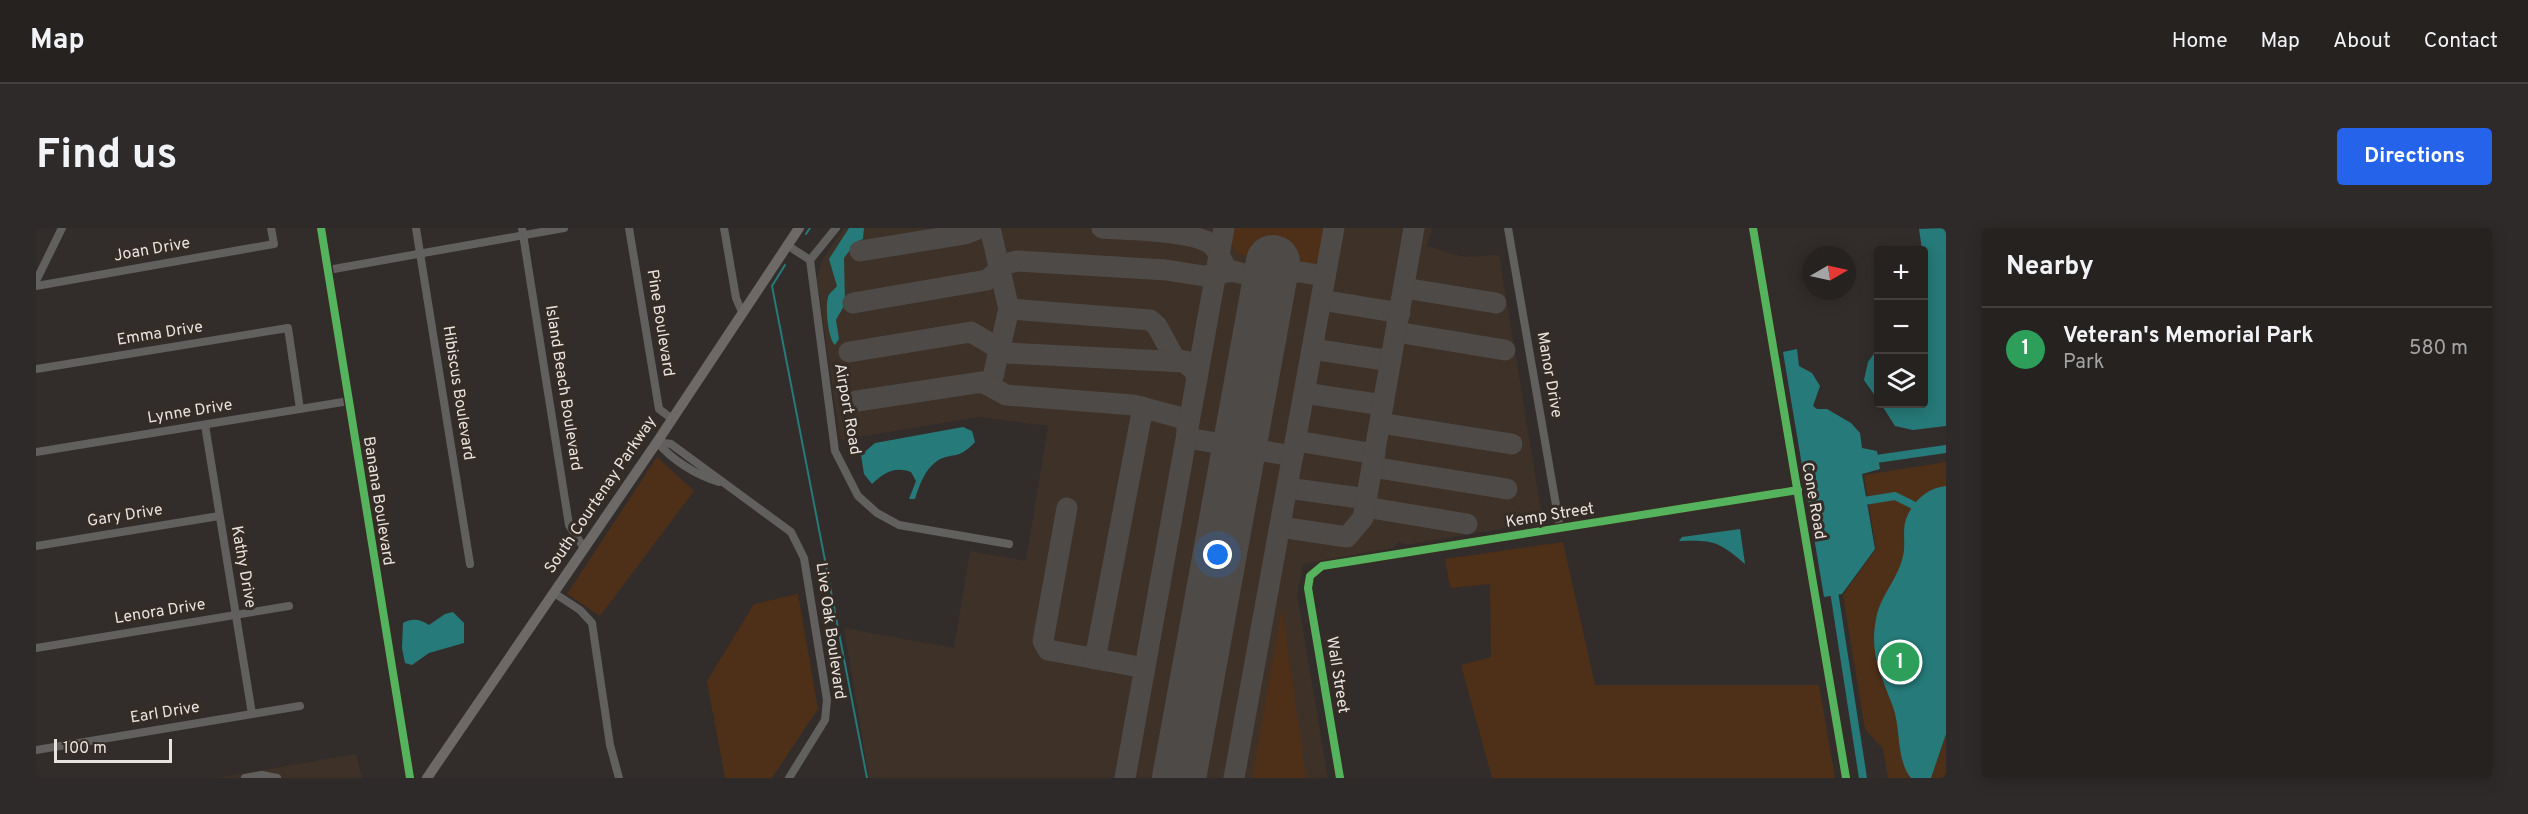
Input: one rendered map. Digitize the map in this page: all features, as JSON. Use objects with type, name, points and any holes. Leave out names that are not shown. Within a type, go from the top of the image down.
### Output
[{"type":"main road","name":"South Courtenay Parkway","points":[[427,778],[799,228]]},
{"type":"street","points":[[36,280],[62,228]]},
{"type":"street","name":"Joan Drive","points":[[36,286],[274,244],[271,228]]},
{"type":"street","name":"Banana Boulevard","points":[[321,228],[410,778]]},
{"type":"street","name":"Hibiscus Boulevard","points":[[416,228],[470,564]]},
{"type":"street","points":[[328,270],[522,231],[564,228]]},
{"type":"street","name":"Pine Boulevard","points":[[629,228],[659,409],[671,418]]},
{"type":"street","points":[[724,228],[736,298],[742,312]]},
{"type":"street","points":[[788,245],[810,260],[836,228]]},
{"type":"street","name":"Manor Drive","points":[[1508,228],[1560,528]]},
{"type":"street","name":"Cone Road","points":[[1753,228],[1846,778]]},
{"type":"street","name":"Island Beach Boulevard","points":[[522,231],[569,525],[584,548]]},
{"type":"street","name":"Airport Road","points":[[810,260],[835,451],[858,496],[877,513],[899,525],[1009,544]]},
{"type":"street","name":"Emma Drive","points":[[36,369],[288,328],[300,409]]},
{"type":"street","name":"Lynne Drive","points":[[36,452],[349,401]]},
{"type":"street","name":"Kathy Drive","points":[[206,425],[252,714]]},
{"type":"street","name":"Live Oak Boulevard","points":[[657,441],[666,453],[706,478],[719,482],[792,532],[804,558],[827,700],[825,720],[789,778]]},
{"type":"street","name":"Kemp Street","points":[[1310,576],[1322,566],[1798,490]]},
{"type":"street","name":"Gary Drive","points":[[36,546],[219,516]]},
{"type":"street","name":"Wall Street","points":[[1310,576],[1308,588],[1340,778]]},
{"type":"street","points":[[554,593],[580,610],[592,623],[608,733],[619,778]]},
{"type":"street","name":"Lenora Drive","points":[[36,648],[289,606]]},
{"type":"street","name":"Earl Drive","points":[[36,750],[300,706]]},
{"type":"street","points":[[245,778],[262,775],[278,778]]},
{"type":"shaded area","points":[[844,228],[1432,228],[1427,246],[1464,257],[1499,255],[1543,522],[1406,545],[1399,541],[1393,548],[1303,564],[1297,595],[1328,778],[869,778],[844,628],[954,648],[970,551],[1026,561],[1048,426],[979,417],[840,440],[817,278],[822,260]]},
{"type":"shaded area","points":[[1232,228],[1326,228],[1320,260],[1310,266],[1238,254],[1229,240]]},
{"type":"shaded area","points":[[657,457],[694,491],[600,616],[567,594]]},
{"type":"shaded area","points":[[1946,462],[1946,778],[1888,778],[1883,749],[1865,729],[1843,595],[1876,549],[1864,475]]},
{"type":"shaded area","points":[[1563,542],[1595,685],[1819,685],[1835,778],[1492,778],[1461,665],[1491,657],[1490,584],[1450,588],[1445,559]]},
{"type":"shaded area","points":[[798,594],[818,709],[772,778],[725,778],[707,681],[754,604]]},
{"type":"shaded area","points":[[1282,608],[1306,778],[1252,778]]},
{"type":"shaded area","points":[[356,754],[362,778],[216,778]]},
{"type":"water","points":[[849,228],[864,228],[863,239],[856,242],[844,258],[845,304],[836,320],[839,339],[835,345],[829,330],[827,302],[837,286],[829,259]]},
{"type":"water","points":[[1946,228],[1946,426],[1913,430],[1895,426],[1884,408],[1928,408],[1928,246],[1921,246],[1919,229]]},
{"type":"water","points":[[1797,349],[1799,366],[1812,373],[1820,386],[1813,406],[1817,409],[1827,409],[1851,423],[1860,433],[1862,448],[1877,451],[1880,469],[1862,474],[1875,549],[1842,594],[1824,597],[1783,352]]},
{"type":"water","points":[[1874,354],[1874,394],[1864,380],[1868,362]]},
{"type":"water","points":[[963,427],[972,431],[975,442],[963,452],[942,458],[933,464],[923,478],[915,499],[909,499],[916,481],[911,472],[894,470],[872,484],[864,474],[861,455],[875,443]]},
{"type":"water","points":[[1946,486],[1946,734],[1931,778],[1911,778],[1903,762],[1893,707],[1875,654],[1874,632],[1878,611],[1901,564],[1905,523],[1909,512],[1922,496],[1933,489]]},
{"type":"water","points":[[1740,529],[1745,564],[1721,546],[1700,541],[1679,541],[1682,537]]},
{"type":"water","points":[[453,612],[464,623],[464,643],[429,653],[412,665],[405,663],[402,648],[403,623],[416,620],[429,625],[445,614]]},
{"type":"waterway","points":[[806,234],[810,228]]},
{"type":"waterway","points":[[785,265],[772,286],[867,778]]},
{"type":"waterway","points":[[1869,460],[1946,449]]},
{"type":"waterway","points":[[1858,502],[1895,496],[1915,506]]},
{"type":"waterway","points":[[1833,585],[1863,778]]},
{"type":"taxiway","points":[[860,251],[965,234],[980,228]]},
{"type":"taxiway","points":[[990,228],[1009,309],[991,385]]},
{"type":"taxiway","points":[[1102,228],[1159,231],[1202,239],[1213,246],[1224,264]]},
{"type":"taxiway","points":[[1125,778],[1224,228]]},
{"type":"taxiway","points":[[1234,778],[1334,228]]},
{"type":"taxiway","points":[[1280,527],[1347,537],[1363,518],[1414,228]]},
{"type":"taxiway","points":[[853,303],[987,280],[1006,264],[1017,261],[1166,270],[1204,276],[1234,271]]},
{"type":"taxiway","points":[[1220,270],[1242,273],[1254,278],[1264,288],[1267,295],[1277,278],[1283,274],[1298,272],[1325,276]]},
{"type":"taxiway","points":[[1404,288],[1496,303]]},
{"type":"taxiway","points":[[1321,300],[1400,313]]},
{"type":"taxiway","points":[[1009,309],[1150,320],[1157,326],[1175,359],[1189,362]]},
{"type":"taxiway","points":[[849,352],[971,332],[1006,353],[1184,362],[1194,370],[1197,380]]},
{"type":"taxiway","points":[[1396,332],[1505,350]]},
{"type":"taxiway","points":[[1312,349],[1391,361]]},
{"type":"taxiway","points":[[857,401],[982,382],[1006,395],[1133,405],[1182,418],[1187,426],[1187,438],[1293,456]]},
{"type":"taxiway","points":[[1304,393],[1383,405]]},
{"type":"taxiway","points":[[1095,659],[1143,407]]},
{"type":"taxiway","points":[[1380,423],[1512,444]]},
{"type":"taxiway","points":[[1296,441],[1375,454]]},
{"type":"taxiway","points":[[1372,467],[1507,489]]},
{"type":"taxiway","points":[[1287,488],[1367,499]]},
{"type":"taxiway","points":[[1365,507],[1467,524]]},
{"type":"taxiway","points":[[1067,508],[1043,641],[1048,650],[1145,668]]},
{"type":"runway","points":[[1179,778],[1273,262]]},
{"type":"cycle path","points":[[321,228],[410,778]]},
{"type":"cycle path","points":[[1753,228],[1846,778]]},
{"type":"cycle path","points":[[1340,778],[1308,588],[1310,576],[1322,566],[1798,490]]},
{"type":"place","name":"Veteran's Memorial Park","points":[[1900,662]]}]
